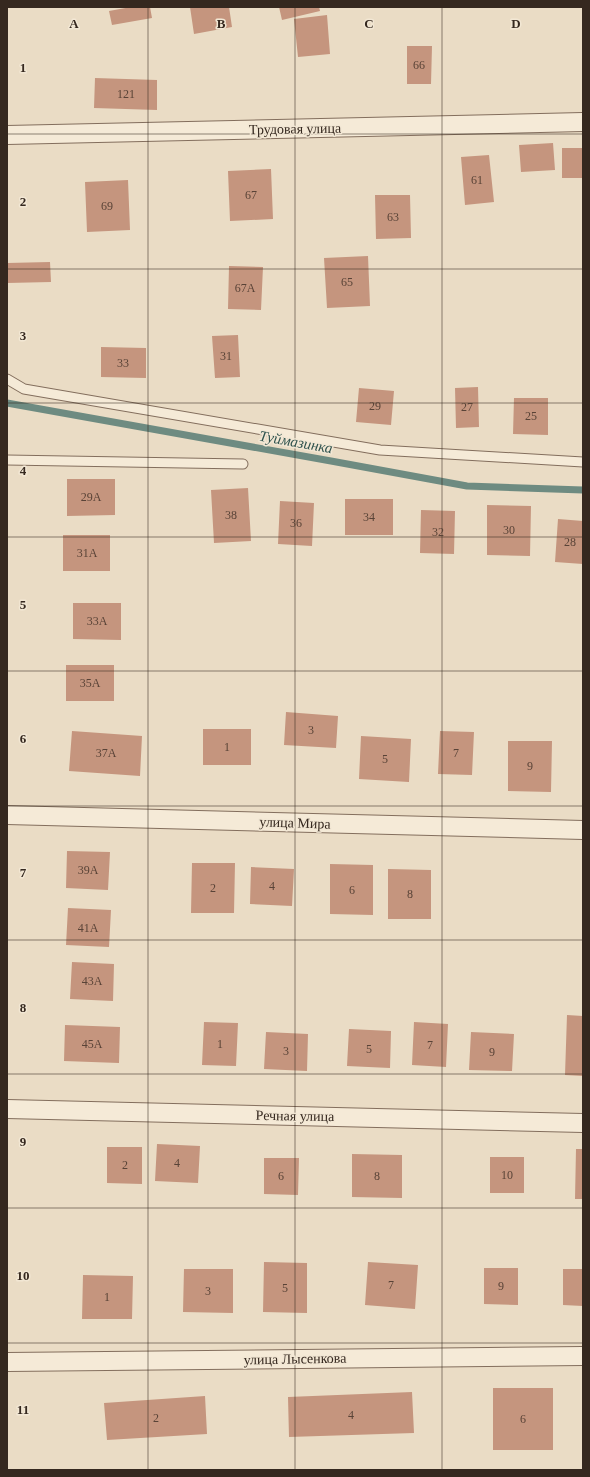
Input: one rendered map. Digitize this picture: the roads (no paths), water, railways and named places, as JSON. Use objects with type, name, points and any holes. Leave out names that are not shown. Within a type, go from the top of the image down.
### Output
[{"type":"street","name":"Трудовая улица","points":[[7,135],[583,122]]},
{"type":"street","name":"улица Мира","points":[[7,815],[583,830]]},
{"type":"street","name":"Речная улица","points":[[7,1109],[583,1123]]},
{"type":"street","name":"улица Лысенкова","points":[[7,1362],[583,1356]]},
{"type":"lane","points":[[7,379],[24,389],[380,450],[583,462]]},
{"type":"lane","points":[[7,460],[243,464]]},
{"type":"waterway","name":"Туймазинка","points":[[7,403],[467,486],[583,490]]}]
